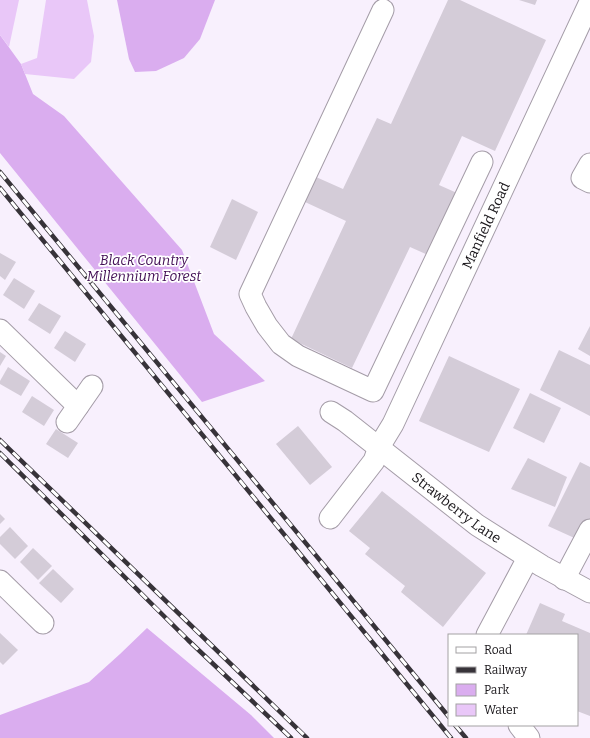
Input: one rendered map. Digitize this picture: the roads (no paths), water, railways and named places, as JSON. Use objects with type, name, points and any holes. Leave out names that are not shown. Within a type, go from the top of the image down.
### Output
[{"type":"street","name":"Manfield Road","points":[[330,518],[374,461],[379,447],[393,424],[590,2]]},
{"type":"street","points":[[383,10],[250,294],[267,326],[281,344],[298,356],[372,391],[482,162]]},
{"type":"street","points":[[590,164],[582,178],[590,182]]},
{"type":"street","points":[[418,298],[446,311]]},
{"type":"street","points":[[0,330],[73,414],[92,386]]},
{"type":"street","name":"Strawberry Lane","points":[[331,412],[379,447],[477,525],[528,558],[590,592]]},
{"type":"street","points":[[564,579],[584,555],[590,530]]},
{"type":"street","points":[[489,634],[528,558]]},
{"type":"street","points":[[0,582],[43,623]]},
{"type":"street","points":[[520,726],[528,738]]},
{"type":"water","points":[[0,0],[19,0],[9,47],[0,35]]},
{"type":"water","points":[[46,0],[87,0],[94,36],[91,62],[74,79],[25,74],[21,64],[37,58]]},
{"type":"railway","points":[[0,172],[448,716]]},
{"type":"railway","points":[[0,188],[451,738]]},
{"type":"railway","points":[[0,440],[307,738]]},
{"type":"railway","points":[[0,453],[188,640],[291,738]]},
{"type":"railway","points":[[456,726],[466,738]]},
{"type":"park label","name":"Black Country Millennium Forest","points":[[144,268]]}]
